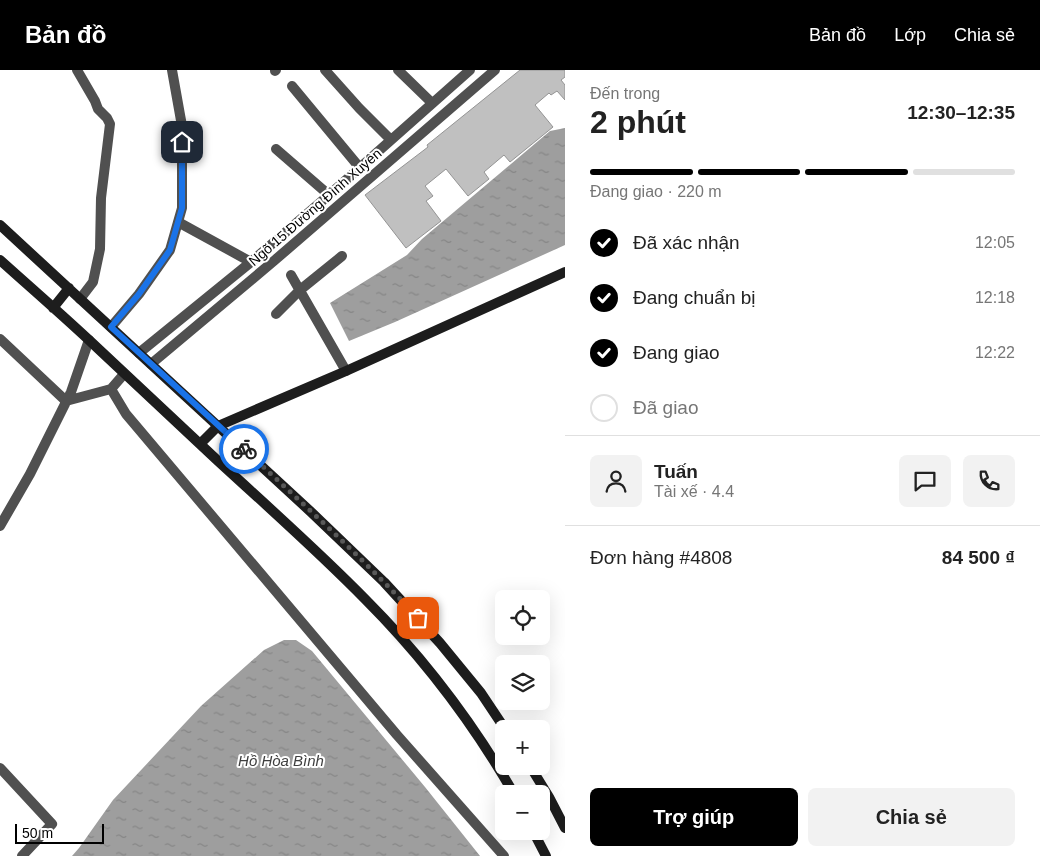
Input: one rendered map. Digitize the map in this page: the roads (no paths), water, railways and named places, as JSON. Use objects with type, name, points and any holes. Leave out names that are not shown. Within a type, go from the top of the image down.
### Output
[{"type":"main road","points":[[0,224],[384,582],[446,650],[499,720]]},
{"type":"main road","points":[[0,260],[326,560],[366,600],[402,638],[436,679],[466,718],[509,785]]},
{"type":"main road","points":[[200,444],[218,426],[346,371],[565,272]]},
{"type":"main road","points":[[53,308],[69,288]]},
{"type":"main road","points":[[536,775],[565,828]]},
{"type":"main road","points":[[538,840],[546,856]]},
{"type":"street","points":[[77,70],[98,109],[110,124],[101,198],[100,249],[93,282],[80,299]]},
{"type":"street","points":[[111,327],[139,294],[170,250],[182,208],[182,126],[172,70]]},
{"type":"street","points":[[325,70],[391,140]]},
{"type":"street","points":[[398,70],[432,103]]},
{"type":"street","name":"Ngõ 15 Đường Đình Xuyên","points":[[140,353],[251,262],[470,70]]},
{"type":"street","name":"Ngõ 15 Đường Đình Xuyên","points":[[151,364],[275,260],[495,70]]},
{"type":"street","points":[[292,86],[360,168]]},
{"type":"street","points":[[276,149],[329,195]]},
{"type":"street","points":[[348,178],[357,189]]},
{"type":"street","points":[[178,222],[251,262]]},
{"type":"street","points":[[276,314],[300,290],[342,256]]},
{"type":"street","points":[[291,275],[346,371]]},
{"type":"street","points":[[0,339],[66,401]]},
{"type":"street","points":[[0,526],[30,474],[71,392],[88,340]]},
{"type":"street","points":[[66,401],[111,389],[124,374]]},
{"type":"street","points":[[111,389],[126,414],[397,735],[504,856]]},
{"type":"street","points":[[1,770],[52,824],[22,856]]},
{"type":"water","points":[[565,128],[565,245],[349,341],[330,303],[407,255],[422,239],[550,131]]},
{"type":"water","name":"Hồ Hòa Bình","points":[[284,640],[296,640],[312,651],[480,856],[72,856],[113,800],[201,706],[264,650]]}]
